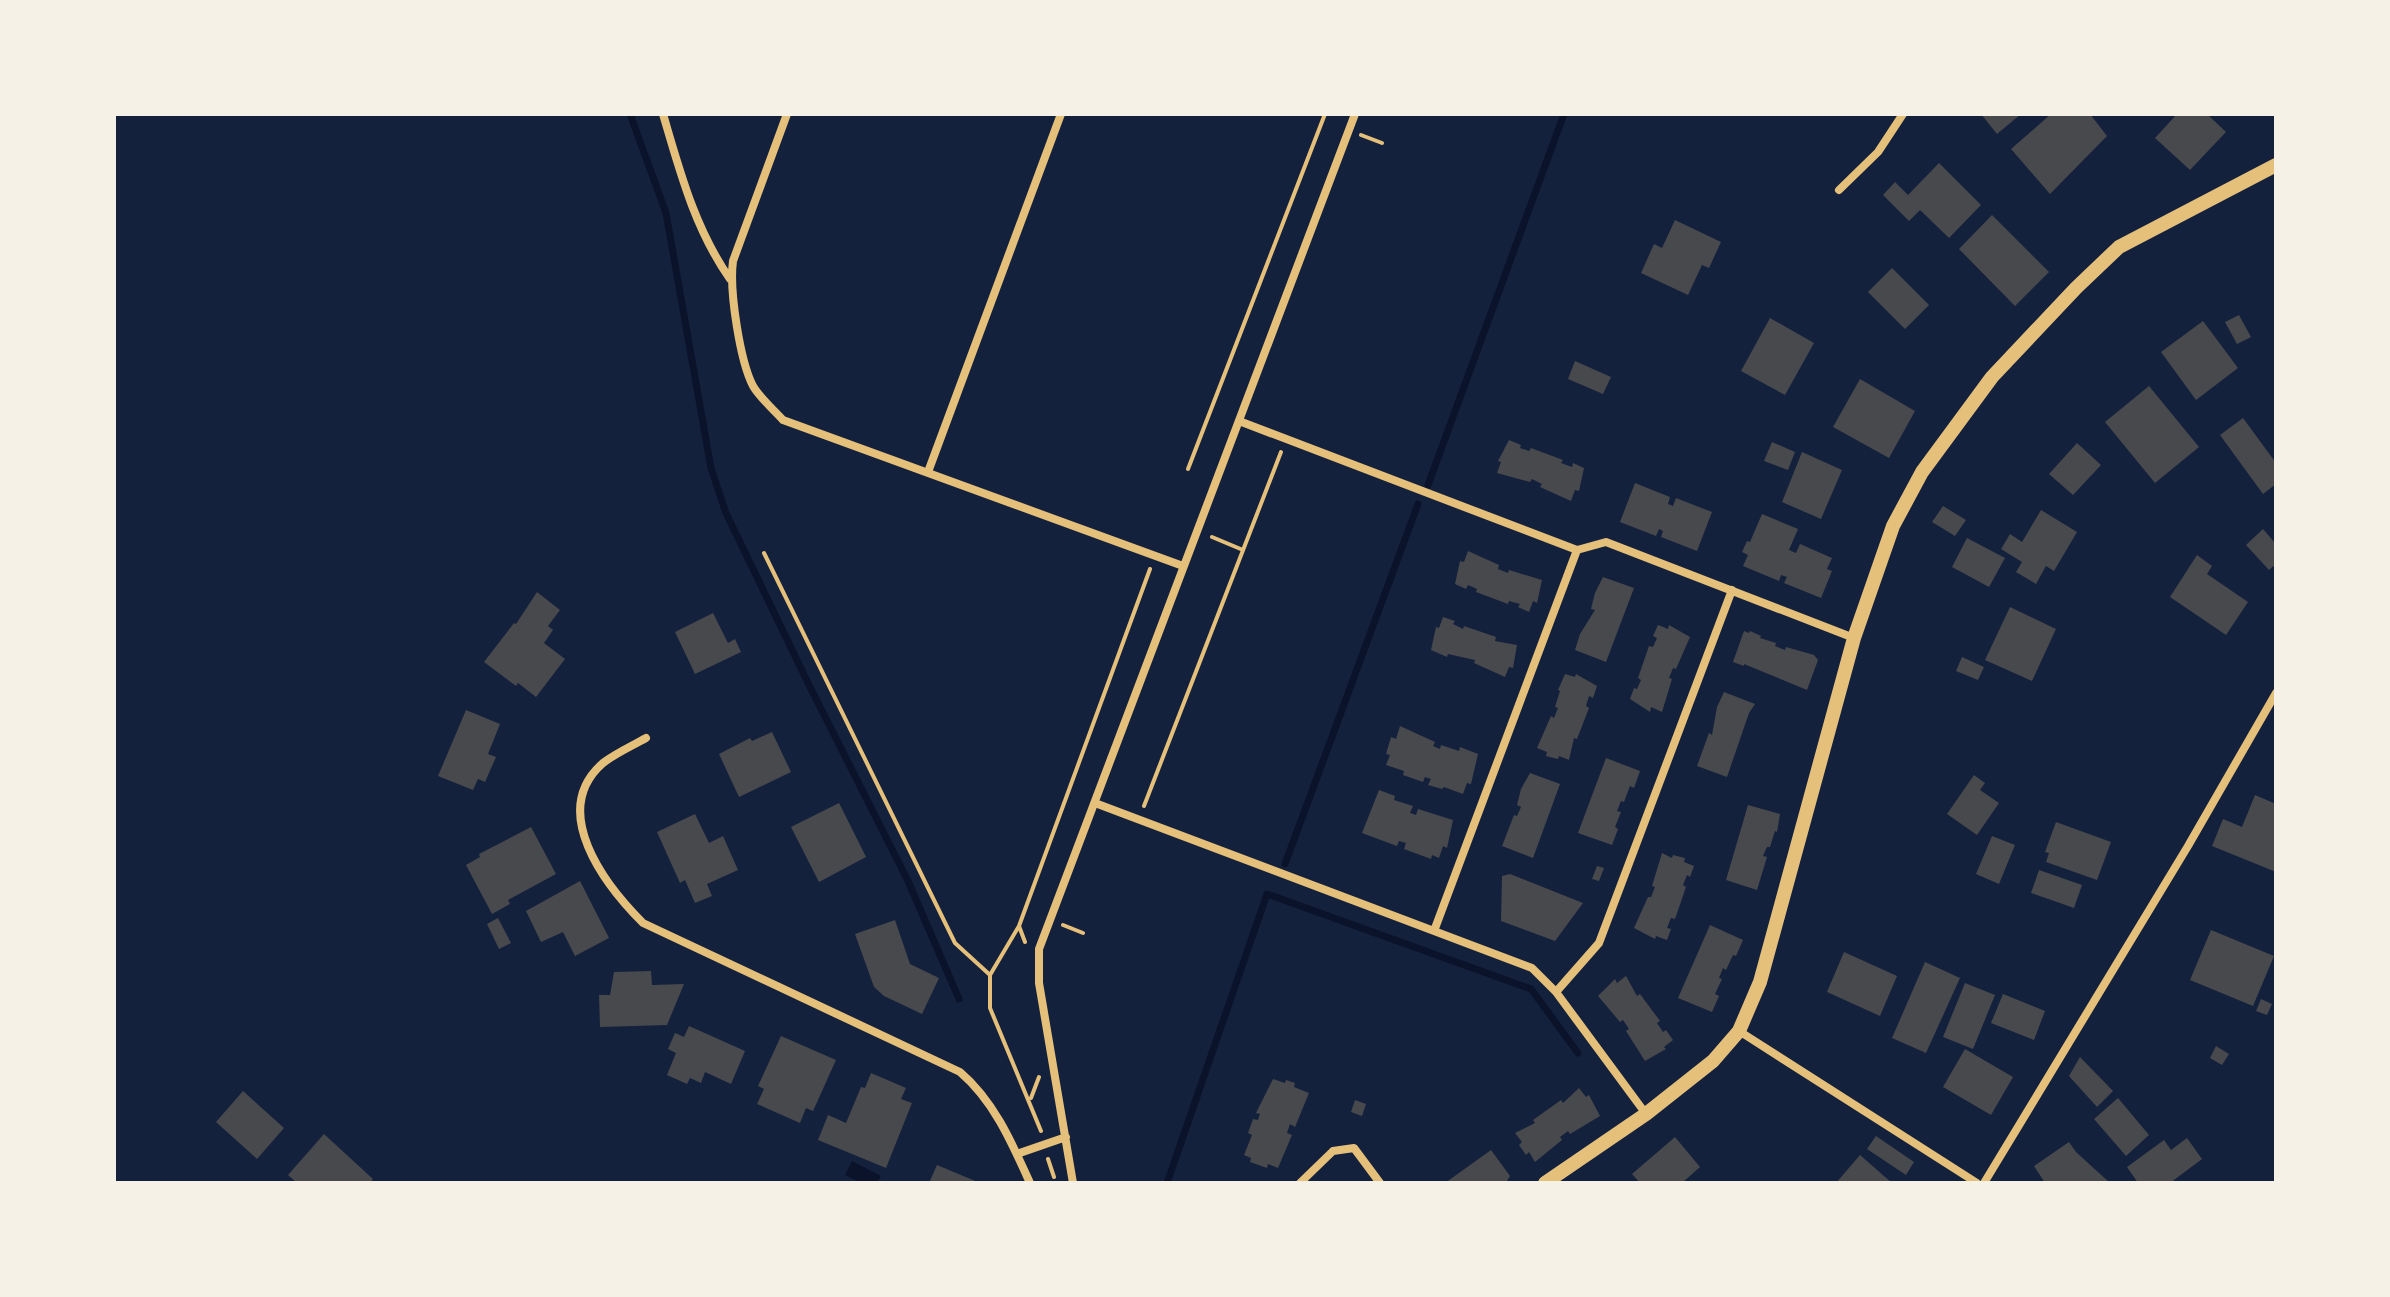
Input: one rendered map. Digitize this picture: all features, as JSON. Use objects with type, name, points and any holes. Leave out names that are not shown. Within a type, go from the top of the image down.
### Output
[{"type":"street","points":[[663,114],[685,188],[712,253],[730,279]]},
{"type":"street","points":[[787,114],[733,261],[730,279],[753,387],[783,420],[1183,566]]},
{"type":"street","points":[[928,472],[1061,114]]},
{"type":"street","points":[[1073,1183],[1039,983],[1039,949],[1355,114]]},
{"type":"street","points":[[1839,190],[1878,152],[1903,114]]},
{"type":"street","points":[[1545,1183],[1646,1114],[1713,1061],[1739,1031],[1760,982],[1854,638],[1893,526],[1922,472],[1992,377],[2119,247],[2276,165]]},
{"type":"street","points":[[1239,421],[1577,550],[1606,542],[1854,638]]},
{"type":"street","points":[[1434,931],[1577,550]]},
{"type":"street","points":[[1556,992],[1599,943],[1732,590]]},
{"type":"street","points":[[1984,1183],[2188,846],[2276,693]]},
{"type":"street","points":[[646,738],[601,765],[588,782],[579,808],[582,835],[613,890],[627,907],[643,923],[960,1072],[975,1085],[994,1110],[1030,1183]]},
{"type":"street","points":[[1095,803],[1532,968],[1556,992],[1646,1114]]},
{"type":"street","points":[[1739,1031],[1977,1183]]},
{"type":"street","points":[[1017,1154],[1066,1137]]},
{"type":"street","points":[[1300,1183],[1333,1151],[1354,1148],[1380,1183]]},
{"type":"path","points":[[1188,469],[1324,116],[1331,122]]},
{"type":"path","points":[[1359,134],[1382,143]]},
{"type":"path","points":[[1144,808],[1282,449]]},
{"type":"path","points":[[1209,536],[1243,550]]},
{"type":"path","points":[[764,553],[955,943],[990,975]]},
{"type":"path","points":[[1040,1126],[990,1008],[990,975],[1019,926],[1149,572]]},
{"type":"path","points":[[1025,910],[1033,913]]},
{"type":"path","points":[[1061,924],[1083,933]]},
{"type":"path","points":[[1048,1158],[1056,1183]]},
{"type":"water","points":[[852,1161],[881,1176],[877,1183],[861,1183],[845,1175]]},
{"type":"building","points":[[1981,114],[2021,114],[1997,134]]},
{"type":"building","points":[[2051,114],[2090,114],[2107,136],[2050,194],[2011,149]]},
{"type":"building","points":[[2177,114],[2207,114],[2226,132],[2190,170],[2155,138]]},
{"type":"building","points":[[1939,163],[1981,205],[1949,238],[1920,210],[1909,221],[1883,195],[1895,182],[1908,195]]},
{"type":"building","points":[[1992,215],[2049,272],[2015,306],[1959,249]]},
{"type":"building","points":[[1675,220],[1721,242],[1709,268],[1702,265],[1688,295],[1641,273],[1654,244],[1662,248]]},
{"type":"building","points":[[1892,268],[1929,305],[1905,329],[1868,292]]},
{"type":"building","points":[[2239,315],[2251,337],[2237,344],[2225,322]]},
{"type":"building","points":[[1770,318],[1814,343],[1785,395],[1741,371]]},
{"type":"building","points":[[2203,321],[2238,368],[2196,400],[2161,352]]},
{"type":"building","points":[[1575,361],[1611,377],[1603,394],[1568,379]]},
{"type":"building","points":[[1860,379],[1915,411],[1889,458],[1833,427]]},
{"type":"building","points":[[2149,386],[2199,447],[2155,483],[2105,422]]},
{"type":"building","points":[[2243,418],[2276,463],[2276,484],[2263,494],[2220,435]]},
{"type":"building","points":[[1509,440],[1521,445],[1520,448],[1529,451],[1531,448],[1563,460],[1561,463],[1572,467],[1573,463],[1584,468],[1579,491],[1575,490],[1571,501],[1540,487],[1542,484],[1532,479],[1530,482],[1497,473],[1501,462],[1498,461]]},
{"type":"building","points":[[1772,442],[1795,452],[1788,470],[1764,461]]},
{"type":"building","points":[[2077,443],[2101,465],[2073,495],[2049,474]]},
{"type":"building","points":[[1802,452],[1842,470],[1821,519],[1782,502]]},
{"type":"building","points":[[1635,483],[1670,497],[1668,504],[1673,506],[1676,498],[1712,512],[1697,551],[1661,537],[1663,531],[1659,529],[1656,536],[1620,522]]},
{"type":"building","points":[[1943,506],[1966,520],[1955,536],[1932,522]]},
{"type":"building","points":[[2041,510],[2077,532],[2054,571],[2046,566],[2036,584],[2016,572],[2022,562],[2001,549],[2010,534],[2022,542]]},
{"type":"building","points":[[1762,514],[1798,529],[1789,550],[1796,553],[1800,544],[1832,558],[1827,569],[1832,571],[1821,598],[1784,583],[1787,577],[1781,575],[1779,581],[1743,566],[1748,555],[1742,552],[1747,541],[1750,542]]},
{"type":"building","points":[[2263,529],[2276,544],[2276,564],[2269,570],[2246,545]]},
{"type":"building","points":[[1967,538],[2005,558],[1989,587],[1952,567]]},
{"type":"building","points":[[1468,551],[1499,565],[1498,569],[1508,573],[1509,570],[1542,580],[1537,603],[1533,601],[1529,612],[1518,607],[1520,604],[1509,601],[1508,604],[1476,592],[1477,589],[1468,585],[1466,589],[1455,584],[1460,561],[1464,562]]},
{"type":"building","points":[[2197,555],[2212,566],[2207,574],[2248,602],[2226,635],[2170,597]]},
{"type":"building","points":[[1603,577],[1634,588],[1606,662],[1575,650],[1580,634],[1595,610],[1591,609]]},
{"type":"building","points":[[537,592],[560,610],[548,626],[553,630],[544,643],[565,659],[536,697],[484,662],[516,624]]},
{"type":"building","points":[[2010,607],[2056,629],[2032,681],[1985,660]]},
{"type":"building","points":[[713,613],[728,643],[735,639],[741,652],[695,674],[675,632]]},
{"type":"building","points":[[1443,617],[1455,621],[1453,624],[1463,629],[1464,626],[1496,637],[1495,641],[1517,645],[1513,668],[1509,667],[1505,677],[1474,663],[1475,660],[1448,654],[1447,657],[1431,650],[1436,627],[1439,628]]},
{"type":"building","points":[[1658,625],[1668,629],[1669,625],[1690,637],[1669,678],[1672,679],[1662,712],[1651,707],[1650,712],[1630,699],[1641,680],[1638,678],[1649,646],[1653,647],[1657,638],[1653,636]]},
{"type":"building","points":[[1744,631],[1761,636],[1785,650],[1786,647],[1814,655],[1818,660],[1807,690],[1733,662]]},
{"type":"building","points":[[1962,657],[1984,667],[1978,680],[1956,671]]},
{"type":"building","points":[[1565,674],[1575,677],[1576,674],[1597,686],[1593,698],[1589,696],[1586,706],[1589,708],[1577,739],[1574,738],[1569,760],[1546,756],[1547,752],[1537,748],[1551,716],[1554,718],[1558,708],[1555,707],[1558,690]]},
{"type":"building","points":[[1724,692],[1755,704],[1727,777],[1697,766],[1709,733],[1712,735],[1717,707]]},
{"type":"building","points":[[466,710],[500,724],[488,754],[496,757],[485,782],[478,779],[473,790],[438,776]]},
{"type":"building","points":[[1400,726],[1435,742],[1433,746],[1440,749],[1441,745],[1459,751],[1460,747],[1478,754],[1471,784],[1467,783],[1463,794],[1428,785],[1431,779],[1425,777],[1423,782],[1386,765],[1391,737],[1396,739]]},
{"type":"building","points":[[772,732],[791,772],[739,797],[719,754],[750,738],[752,741]]},
{"type":"building","points":[[1606,758],[1640,771],[1634,788],[1630,786],[1617,811],[1621,812],[1612,845],[1578,833]]},
{"type":"building","points":[[1530,773],[1560,784],[1533,858],[1502,846],[1514,815],[1517,816],[1521,807],[1517,805],[1521,789]]},
{"type":"building","points":[[1974,775],[1985,783],[1980,790],[1999,803],[1977,835],[1947,814]]},
{"type":"building","points":[[1379,790],[1395,796],[1394,800],[1413,806],[1410,813],[1416,815],[1418,809],[1453,820],[1447,848],[1443,846],[1439,858],[1432,855],[1431,859],[1404,849],[1406,843],[1399,841],[1397,846],[1362,833]]},
{"type":"building","points":[[2255,795],[2276,804],[2276,872],[2212,846],[2223,819],[2242,827]]},
{"type":"building","points":[[839,803],[866,857],[819,882],[791,827]]},
{"type":"building","points":[[1748,805],[1780,814],[1777,832],[1763,856],[1767,857],[1757,890],[1726,880]]},
{"type":"building","points":[[695,814],[709,843],[723,836],[738,870],[707,884],[712,896],[695,903],[685,880],[680,883],[657,832]]},
{"type":"building","points":[[2056,822],[2111,842],[2097,880],[2046,862],[2049,853],[2045,852]]},
{"type":"building","points":[[531,827],[556,874],[508,900],[510,904],[492,914],[466,865],[480,857],[479,854]]},
{"type":"building","points":[[1992,836],[2015,845],[1999,884],[1976,874]]},
{"type":"building","points":[[1662,853],[1672,858],[1673,855],[1685,858],[1684,862],[1694,866],[1683,885],[1686,887],[1675,919],[1671,918],[1667,928],[1671,929],[1667,940],[1656,936],[1655,939],[1634,928],[1655,887],[1652,886]]},
{"type":"building","points":[[1597,866],[1604,868],[1599,881],[1592,879]]},
{"type":"building","points":[[2039,870],[2082,885],[2074,908],[2031,893]]},
{"type":"building","points":[[1510,874],[1583,903],[1555,941],[1501,921],[1502,876]]},
{"type":"building","points":[[580,881],[609,938],[575,956],[563,932],[541,942],[526,911]]},
{"type":"building","points":[[498,918],[511,943],[499,949],[487,924]]},
{"type":"building","points":[[895,920],[910,964],[939,978],[922,1014],[884,996],[874,987],[855,934]]},
{"type":"building","points":[[1710,925],[1743,940],[1726,970],[1723,968],[1715,994],[1719,996],[1712,1012],[1678,998]]},
{"type":"building","points":[[2211,930],[2274,956],[2253,1006],[2190,980]]},
{"type":"building","points":[[1844,952],[1897,976],[1880,1016],[1827,992]]},
{"type":"building","points":[[1925,962],[1960,978],[1926,1053],[1892,1038]]},
{"type":"building","points":[[651,971],[652,985],[684,984],[667,1025],[600,1027],[599,995],[610,995],[614,972]]},
{"type":"building","points":[[1626,976],[1637,996],[1640,994],[1660,1021],[1657,1023],[1663,1032],[1666,1030],[1673,1040],[1664,1047],[1666,1049],[1645,1061],[1626,1031],[1629,1029],[1623,1020],[1620,1022],[1598,996],[1615,979],[1617,983]]},
{"type":"building","points":[[1965,983],[1995,995],[1973,1049],[1943,1037]]},
{"type":"building","points":[[2003,994],[2045,1011],[2034,1040],[1991,1023]]},
{"type":"building","points":[[2261,999],[2272,1004],[2267,1015],[2256,1011]]},
{"type":"building","points":[[689,1026],[745,1051],[731,1084],[705,1072],[701,1083],[690,1078],[687,1084],[667,1075],[676,1053],[668,1049],[675,1033],[684,1037]]},
{"type":"building","points":[[781,1036],[836,1060],[813,1111],[806,1108],[800,1123],[757,1104],[764,1089],[758,1086]]},
{"type":"building","points":[[2216,1046],[2229,1054],[2222,1065],[2210,1058]]},
{"type":"building","points":[[1965,1049],[2013,1077],[1991,1115],[1943,1087]]},
{"type":"building","points":[[2080,1057],[2113,1091],[2097,1107],[2069,1076]]},
{"type":"building","points":[[871,1073],[906,1088],[901,1099],[912,1103],[886,1168],[818,1140],[828,1115],[846,1123],[861,1087],[865,1088]]},
{"type":"building","points":[[1273,1079],[1295,1083],[1294,1087],[1309,1093],[1295,1127],[1290,1124],[1287,1133],[1292,1135],[1278,1168],[1268,1164],[1267,1168],[1250,1162],[1251,1158],[1244,1155],[1252,1135],[1248,1133],[1253,1119],[1258,1120],[1260,1114],[1256,1113]]},
{"type":"building","points":[[1579,1088],[1586,1097],[1589,1095],[1600,1116],[1570,1134],[1568,1131],[1560,1137],[1562,1140],[1535,1162],[1529,1152],[1526,1155],[1519,1145],[1522,1142],[1515,1133],[1535,1123],[1533,1120],[1561,1100],[1563,1103]]},
{"type":"building","points":[[243,1091],[284,1128],[257,1159],[216,1122]]},
{"type":"building","points":[[2118,1098],[2149,1135],[2126,1156],[2094,1119]]},
{"type":"building","points":[[1355,1100],[1366,1104],[1362,1116],[1351,1112]]},
{"type":"building","points":[[324,1134],[373,1179],[370,1183],[297,1183],[288,1175]]},
{"type":"building","points":[[1876,1136],[1914,1162],[1906,1175],[1867,1149]]},
{"type":"building","points":[[1675,1137],[1700,1167],[1682,1183],[1640,1183],[1632,1174]]},
{"type":"building","points":[[2187,1138],[2202,1159],[2170,1183],[2138,1183],[2127,1167],[2164,1140],[2171,1150]]},
{"type":"building","points":[[2069,1142],[2110,1183],[2045,1183],[2034,1166]]},
{"type":"building","points":[[1491,1150],[1510,1176],[1507,1181],[1445,1183]]},
{"type":"building","points":[[1860,1155],[1892,1183],[1836,1183]]},
{"type":"building","points":[[937,1165],[980,1183],[929,1183]]},
{"type":"waterway","points":[[630,114],[666,213],[711,468],[726,513],[908,881],[959,999]]},
{"type":"waterway","points":[[1428,485],[1564,114]]},
{"type":"waterway","points":[[1285,864],[1418,504]]},
{"type":"waterway","points":[[1167,1183],[1267,894],[1531,989],[1578,1053]]}]
